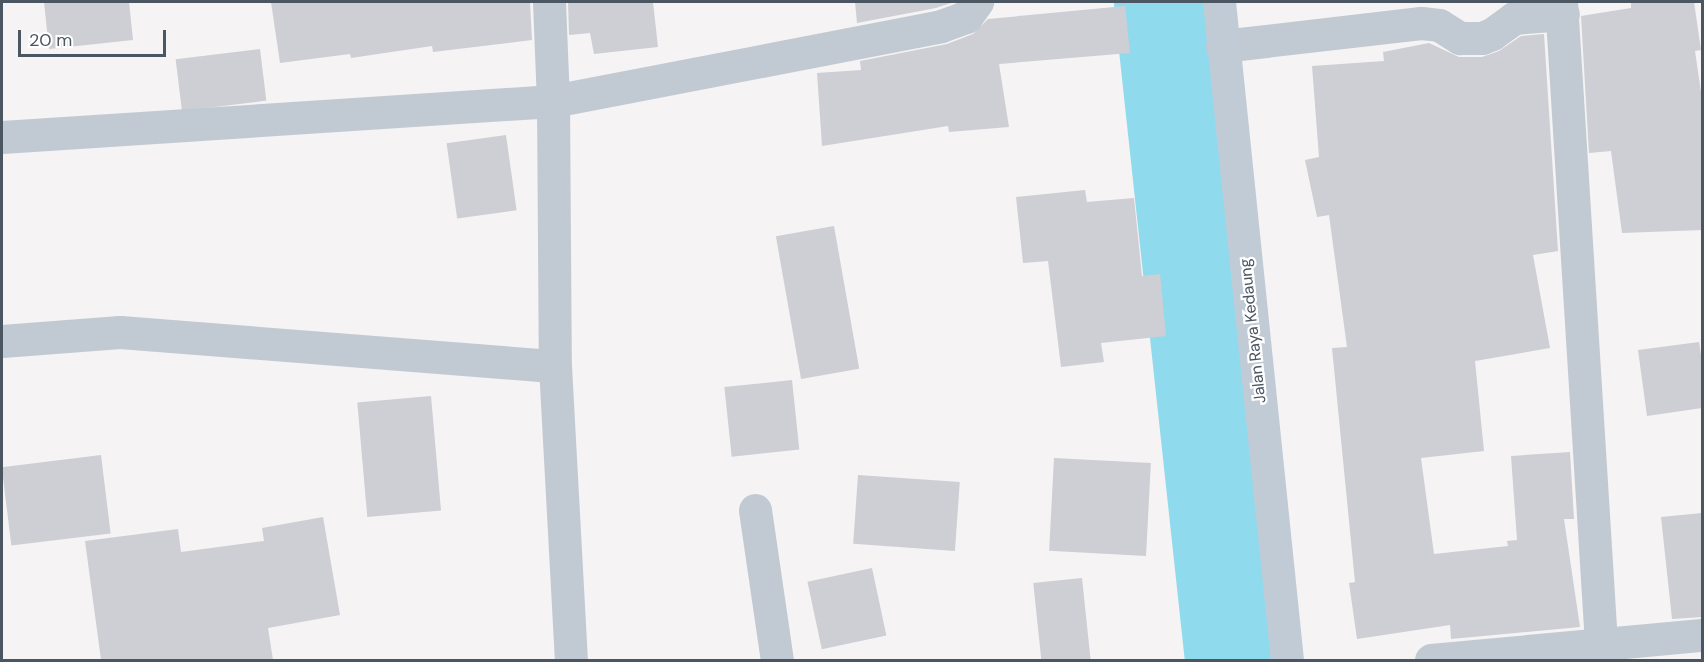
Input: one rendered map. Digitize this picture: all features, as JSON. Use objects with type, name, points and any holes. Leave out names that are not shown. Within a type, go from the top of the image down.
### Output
[{"type":"street","points":[[549,2],[553,100],[555,366],[570,660]]},
{"type":"street","points":[[2,137],[553,100],[941,26],[966,17],[977,2]]},
{"type":"street","name":"Jalan Raya Kedaung","points":[[1219,2],[1287,660]]},
{"type":"street","points":[[1222,46],[1421,23],[1439,25],[1460,38],[1482,38],[1492,34],[1514,18],[1562,8],[1601,653]]},
{"type":"street","points":[[2,341],[120,332],[555,366]]},
{"type":"street","points":[[755,510],[777,660]]},
{"type":"street","points":[[1431,660],[1601,653],[1702,635]]},
{"type":"building","points":[[44,2],[129,2],[133,40],[49,49]]},
{"type":"building","points":[[271,2],[530,2],[532,40],[433,52],[432,46],[351,58],[350,54],[280,63]]},
{"type":"building","points":[[568,2],[653,2],[658,47],[594,54],[590,33],[569,35]]},
{"type":"building","points":[[855,2],[954,2],[936,8],[857,23]]},
{"type":"building","points":[[1631,2],[1694,2],[1701,50],[1695,51],[1702,99],[1702,230],[1622,233],[1611,151],[1589,153],[1581,16],[1631,8]]},
{"type":"building","points":[[1125,6],[1130,53],[999,64],[1009,127],[949,132],[948,126],[822,146],[817,73],[861,70],[860,61],[947,44],[973,34],[988,19]]},
{"type":"building","points":[[1544,34],[1558,251],[1533,255],[1550,348],[1475,361],[1484,451],[1421,458],[1434,554],[1508,546],[1507,541],[1517,540],[1511,456],[1570,452],[1574,519],[1564,519],[1580,627],[1451,639],[1450,625],[1357,639],[1349,583],[1355,582],[1332,348],[1347,347],[1329,215],[1317,217],[1305,160],[1319,157],[1312,66],[1384,61],[1383,52],[1429,43],[1459,57],[1482,57],[1499,51],[1521,36]]},
{"type":"building","points":[[260,49],[266,101],[182,111],[176,59]]},
{"type":"building","points":[[506,135],[517,210],[457,219],[447,143]]},
{"type":"building","points":[[1085,190],[1087,202],[1134,198],[1142,276],[1160,274],[1166,336],[1101,343],[1104,362],[1061,367],[1048,261],[1023,263],[1016,197]]},
{"type":"building","points":[[834,226],[859,369],[801,379],[776,236]]},
{"type":"building","points":[[1699,342],[1702,362],[1702,408],[1647,416],[1638,350]]},
{"type":"building","points":[[792,380],[799,450],[732,457],[724,387]]},
{"type":"building","points":[[431,396],[441,511],[367,517],[357,402]]},
{"type":"building","points":[[101,455],[111,533],[11,546],[2,467]]},
{"type":"building","points":[[1054,458],[1151,463],[1146,556],[1049,551]]},
{"type":"building","points":[[858,475],[960,482],[955,551],[853,544]]},
{"type":"building","points":[[1702,513],[1702,617],[1672,619],[1661,517]]},
{"type":"building","points":[[323,517],[340,615],[268,628],[273,660],[101,660],[85,541],[178,529],[181,552],[264,541],[262,528]]},
{"type":"building","points":[[872,568],[886,635],[822,649],[807,582]]},
{"type":"building","points":[[1082,578],[1091,660],[1041,660],[1033,583]]},
{"type":"waterway","points":[[1159,2],[1230,660]]}]
